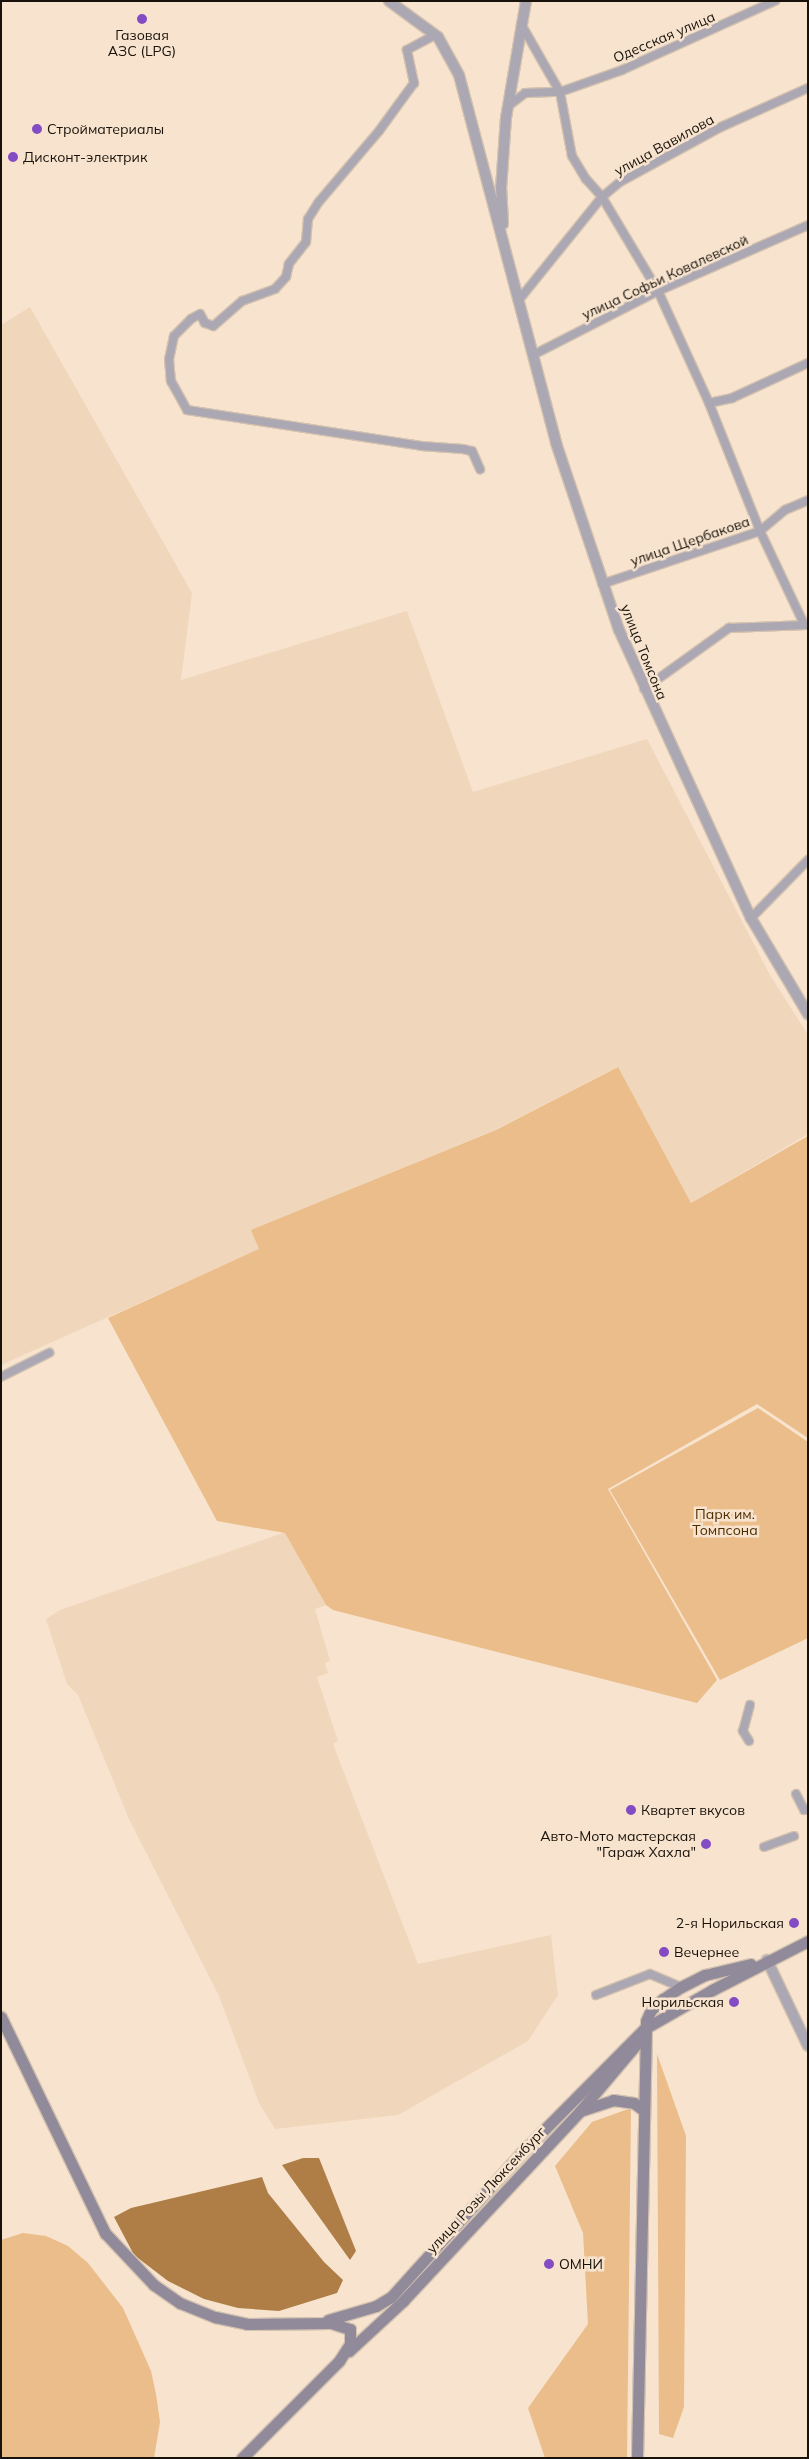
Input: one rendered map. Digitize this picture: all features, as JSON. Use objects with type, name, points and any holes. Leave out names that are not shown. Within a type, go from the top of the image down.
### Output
[{"type":"main road","name":"улица Розы Люксембург","points":[[314,2323],[385,2302],[426,2270],[522,2152],[644,2029],[767,1960],[808,1941]]},
{"type":"main road","points":[[637,2458],[644,2029],[651,2010],[681,1987],[705,1975],[767,1960]]},
{"type":"main road","points":[[1,2017],[88,2204],[105,2233],[128,2260],[180,2303],[216,2317],[247,2324],[336,2323],[350,2329],[351,2342],[339,2361]]},
{"type":"main road","name":"улица Розы Люксембург","points":[[242,2458],[339,2361],[580,2111],[639,2042],[644,2029]]},
{"type":"main road","points":[[580,2111],[612,2100],[634,2103],[642,2109]]},
{"type":"main road","points":[[522,2152],[532,2162]]},
{"type":"street","points":[[389,1],[435,34],[458,75],[511,277]]},
{"type":"street","points":[[511,277],[501,204],[508,107],[520,22],[526,1]]},
{"type":"street","name":"Одесская улица","points":[[508,107],[525,93],[560,92],[675,47],[775,1]]},
{"type":"street","points":[[520,22],[560,92],[572,156],[586,179],[602,197],[658,291],[709,403],[760,531],[806,625],[728,628],[644,689]]},
{"type":"street","points":[[435,34],[407,50],[414,83],[379,131],[318,203],[308,219],[306,242],[289,264],[286,277],[275,289],[242,301],[213,326],[205,323],[200,314],[191,319],[174,336],[169,359],[170,381],[187,410],[421,446],[463,449],[472,451],[480,469]]},
{"type":"street","name":"улица Вавилова","points":[[518,301],[602,197],[637,172],[721,127],[808,88]]},
{"type":"street","name":"улица Софьи Ковалевской","points":[[534,355],[658,291],[808,224]]},
{"type":"street","name":"улица Томсона","points":[[511,277],[534,355],[556,443],[602,584],[644,689],[751,918],[808,1014]]},
{"type":"street","points":[[709,403],[732,398],[808,363]]},
{"type":"street","name":"улица Щербакова","points":[[602,584],[760,531],[785,510],[808,500]]},
{"type":"street","points":[[751,918],[808,860]]},
{"type":"street","points":[[1,1377],[49,1353]]},
{"type":"street","points":[[749,1741],[743,1731],[750,1705]]},
{"type":"street","points":[[796,1794],[804,1810],[808,1809]]},
{"type":"street","points":[[764,1847],[794,1836]]},
{"type":"street","points":[[767,1960],[808,2046]]},
{"type":"street","points":[[596,1995],[650,1974],[681,1987]]},
{"type":"shaded area","points":[[30,307],[192,593],[181,680],[407,611],[473,792],[647,739],[770,975],[808,1035],[808,1134],[691,1203],[617,1067],[495,1130],[252,1230],[260,1249],[1,1365],[1,325]]},
{"type":"shaded area","points":[[286,1532],[326,1605],[315,1609],[330,1661],[325,1663],[328,1673],[317,1677],[338,1741],[333,1744],[418,1964],[551,1935],[558,1995],[528,2041],[398,2115],[275,2129],[259,2103],[219,1996],[129,1819],[78,1695],[67,1684],[46,1619],[60,1610]]},
{"type":"shaded area","points":[[303,2158],[319,2158],[356,2251],[350,2260],[282,2165]]},
{"type":"shaded area","points":[[262,2177],[268,2193],[324,2262],[343,2280],[337,2293],[279,2311],[238,2308],[204,2299],[168,2281],[134,2255],[114,2217],[131,2208]]},
{"type":"green space","points":[[618,1067],[691,1203],[808,1136],[808,1438],[757,1404],[608,1489],[717,1680],[697,1703],[333,1610],[326,1605],[285,1533],[217,1521],[108,1318],[259,1249],[251,1230],[496,1130]]},
{"type":"green space","name":"Парк им. Томпсона","points":[[758,1408],[808,1442],[808,1638],[720,1680],[610,1490]]},
{"type":"green space","points":[[657,2054],[686,2136],[684,2407],[673,2438],[659,2434]]},
{"type":"green space","points":[[631,2108],[627,2458],[545,2458],[528,2408],[588,2324],[583,2233],[555,2166],[592,2122]]},
{"type":"green space","points":[[23,2233],[46,2236],[68,2246],[88,2263],[123,2308],[151,2371],[156,2394],[160,2422],[154,2458],[1,2458],[1,2240]]},
{"type":"place","name":"Газовая АЗС (LPG)","points":[[142,19]]},
{"type":"place","name":"Стройматериалы","points":[[37,129]]},
{"type":"place","name":"Дисконт-электрик","points":[[13,157]]},
{"type":"place","name":"Квартет вкусов","points":[[631,1810]]},
{"type":"place","name":"Авто-Мото мастерская \"Гараж Хахла\"","points":[[706,1844]]},
{"type":"place","name":"2-я Норильская","points":[[794,1923]]},
{"type":"place","name":"Вечернее","points":[[664,1952]]},
{"type":"place","name":"Норильская","points":[[734,2002]]},
{"type":"place","name":"ОМНИ","points":[[549,2264]]}]
